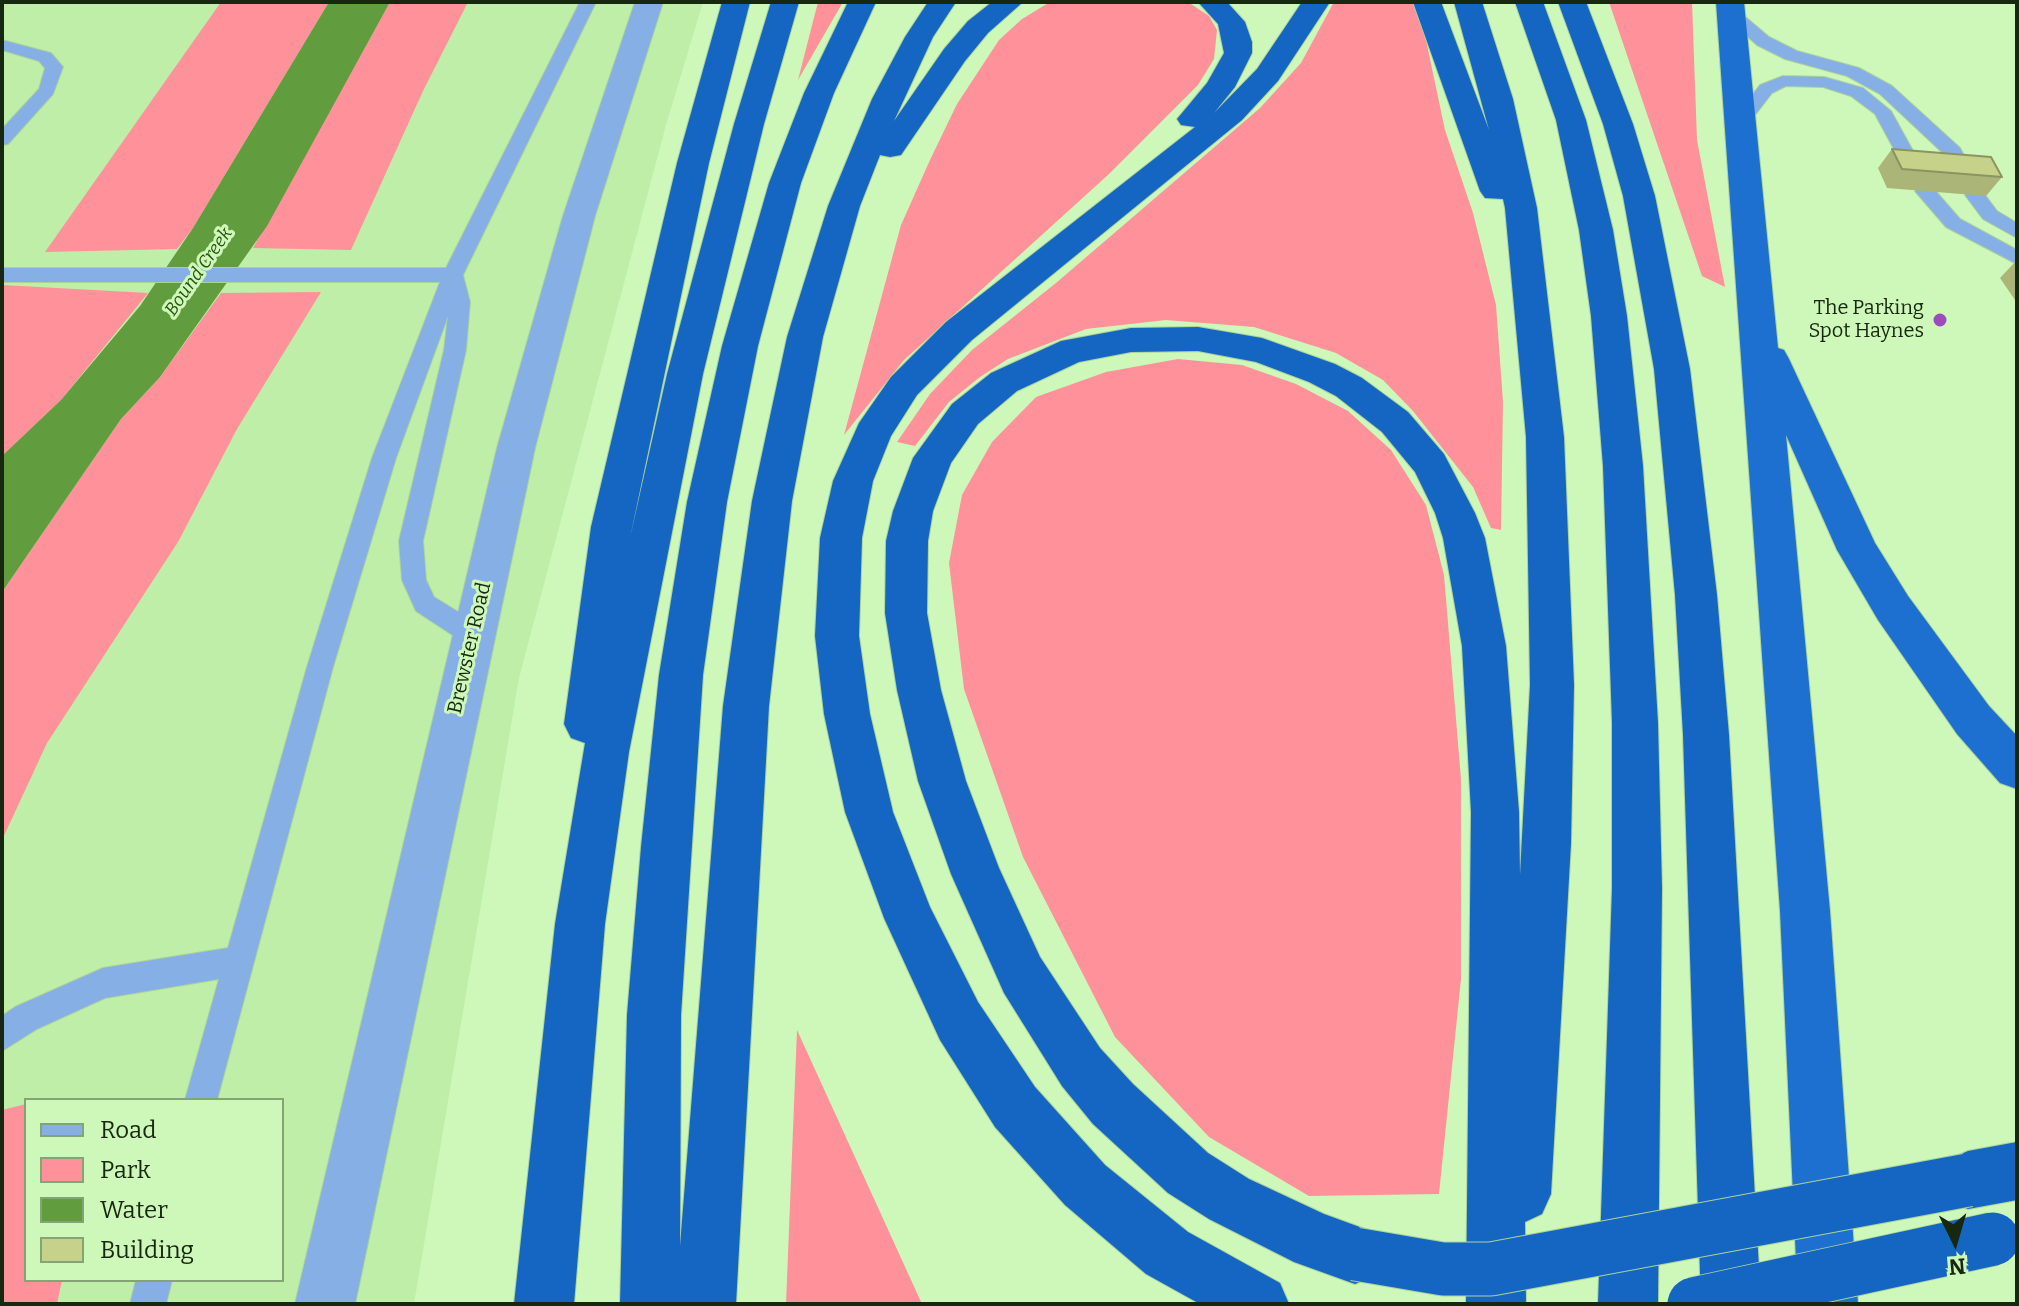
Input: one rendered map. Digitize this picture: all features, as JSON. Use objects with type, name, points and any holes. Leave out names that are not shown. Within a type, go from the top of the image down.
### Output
[{"type":"highway","points":[[559,1134],[569,927],[603,578],[622,475],[684,203],[736,2]]},
{"type":"highway","points":[[544,1304],[580,924],[606,752],[693,343],[745,139],[785,2]]},
{"type":"highway","points":[[650,1304],[652,1090],[665,847],[681,675],[707,502],[730,384],[781,195],[814,103],[862,2]]},
{"type":"highway","points":[[706,1304],[745,722],[772,501],[794,386],[848,194],[887,99],[919,37],[942,2]]},
{"type":"highway","points":[[830,250],[902,127],[942,69],[978,27],[1009,2]]},
{"type":"highway","points":[[1096,222],[1209,101],[1235,63],[1238,53],[1236,32],[1224,13],[1212,2]]},
{"type":"highway","points":[[1278,61],[1301,2]]},
{"type":"highway","points":[[1259,1304],[1167,1253],[1085,1185],[1015,1107],[959,1021],[909,918],[869,812],[847,714],[837,636],[838,568],[853,481],[873,433],[904,386],[941,347],[1231,114],[1278,61],[1316,2]]},
{"type":"highway","points":[[1427,2],[1531,290]]},
{"type":"highway","points":[[1468,2],[1507,133],[1521,208],[1545,437],[1552,685],[1547,843],[1514,1304]]},
{"type":"highway","points":[[1529,2],[1571,120],[1596,230],[1609,316],[1623,466],[1635,723],[1637,888],[1628,1304]]},
{"type":"highway","points":[[1572,2],[1618,124],[1639,196],[1674,384],[1696,595],[1706,735],[1731,1304]]},
{"type":"highway","points":[[1730,7],[1742,120],[1805,911],[1828,1304]]},
{"type":"highway","points":[[1757,327],[1858,550],[1893,608],[1973,720],[2017,768]]},
{"type":"highway","points":[[1496,1304],[1495,812],[1484,646],[1464,538],[1455,513],[1430,464],[1395,422],[1349,387],[1322,373],[1262,351],[1198,339],[1131,340],[1074,350],[1049,359],[1004,382],[965,414],[933,458],[913,511],[904,576],[906,613],[919,690],[942,781],[976,874],[1022,975],[1081,1067],[1150,1141],[1188,1173],[1229,1199],[1315,1241],[1355,1254],[1443,1269],[1491,1269],[1992,1176]]},
{"type":"highway","points":[[1694,1304],[2005,1236]]},
{"type":"street","name":"Brewster Road","points":[[325,1304],[472,634],[516,448],[558,289],[611,111],[649,2]]},
{"type":"lane","points":[[202,1098],[320,667],[384,458],[453,275],[588,2]]},
{"type":"lane","points":[[1730,7],[1763,41],[1791,55],[1853,72],[1886,90],[1953,152],[1966,176]]},
{"type":"lane","points":[[2,45],[45,57],[54,67],[47,90],[2,140]]},
{"type":"lane","points":[[1742,120],[1766,89],[1783,81],[1824,82],[1857,92],[1882,111],[1915,171]]},
{"type":"lane","points":[[1925,191],[1953,223],[2017,258]]},
{"type":"lane","points":[[1975,195],[1990,215],[2017,232]]},
{"type":"lane","points":[[2,275],[453,275]]},
{"type":"lane","points":[[453,275],[460,302],[455,350],[411,541],[414,580],[425,604],[472,634]]},
{"type":"lane","points":[[2,1035],[26,1018],[103,983],[238,961]]},
{"type":"lane","points":[[148,1304],[154,1282]]},
{"type":"shaded area","points":[[2,2],[703,2],[666,125],[519,678],[414,1304],[2,1304]]},
{"type":"green space","points":[[221,2],[329,2],[193,228],[177,249],[45,252]]},
{"type":"green space","points":[[390,2],[468,2],[423,91],[351,250],[253,248]]},
{"type":"green space","points":[[818,2],[843,2],[798,80]]},
{"type":"green space","points":[[1050,2],[1188,2],[1209,16],[1217,30],[1214,59],[1198,85],[1109,174],[904,360],[844,435],[901,225],[930,160],[957,104],[999,40],[1022,19]]},
{"type":"green space","points":[[1334,2],[1417,2],[1419,7],[1445,130],[1473,213],[1496,305],[1503,402],[1501,530],[1491,528],[1473,487],[1413,411],[1383,380],[1336,353],[1254,327],[1166,320],[1086,329],[1008,359],[949,402],[915,446],[897,442],[930,394],[972,350],[1056,283],[1260,108],[1301,63]]},
{"type":"green space","points":[[1609,2],[1692,2],[1697,140],[1725,287],[1702,276]]},
{"type":"green space","points":[[2,285],[148,293],[61,400],[2,456]]},
{"type":"green space","points":[[321,292],[237,429],[178,542],[47,743],[2,840],[2,592],[121,419],[160,377],[221,293]]},
{"type":"green space","points":[[1178,359],[1242,365],[1296,384],[1348,411],[1391,450],[1426,505],[1444,575],[1461,779],[1461,979],[1439,1194],[1309,1196],[1209,1137],[1115,1037],[1023,857],[964,689],[949,563],[962,495],[992,442],[1036,397],[1106,372]]},
{"type":"green space","points":[[797,1030],[922,1304],[786,1304]]},
{"type":"green space","points":[[24,1104],[24,1282],[62,1282],[57,1304],[2,1304],[2,1110]]},
{"type":"water","name":"Bound Creek","points":[[329,2],[390,2],[267,226],[160,377],[121,419],[2,592],[2,456],[61,400],[140,306],[193,228]]},
{"type":"building","points":[[1892,149],[1991,157],[2002,177],[1902,169]]},
{"type":"place","name":"The Parking Spot Haynes","points":[[1940,320]]}]
